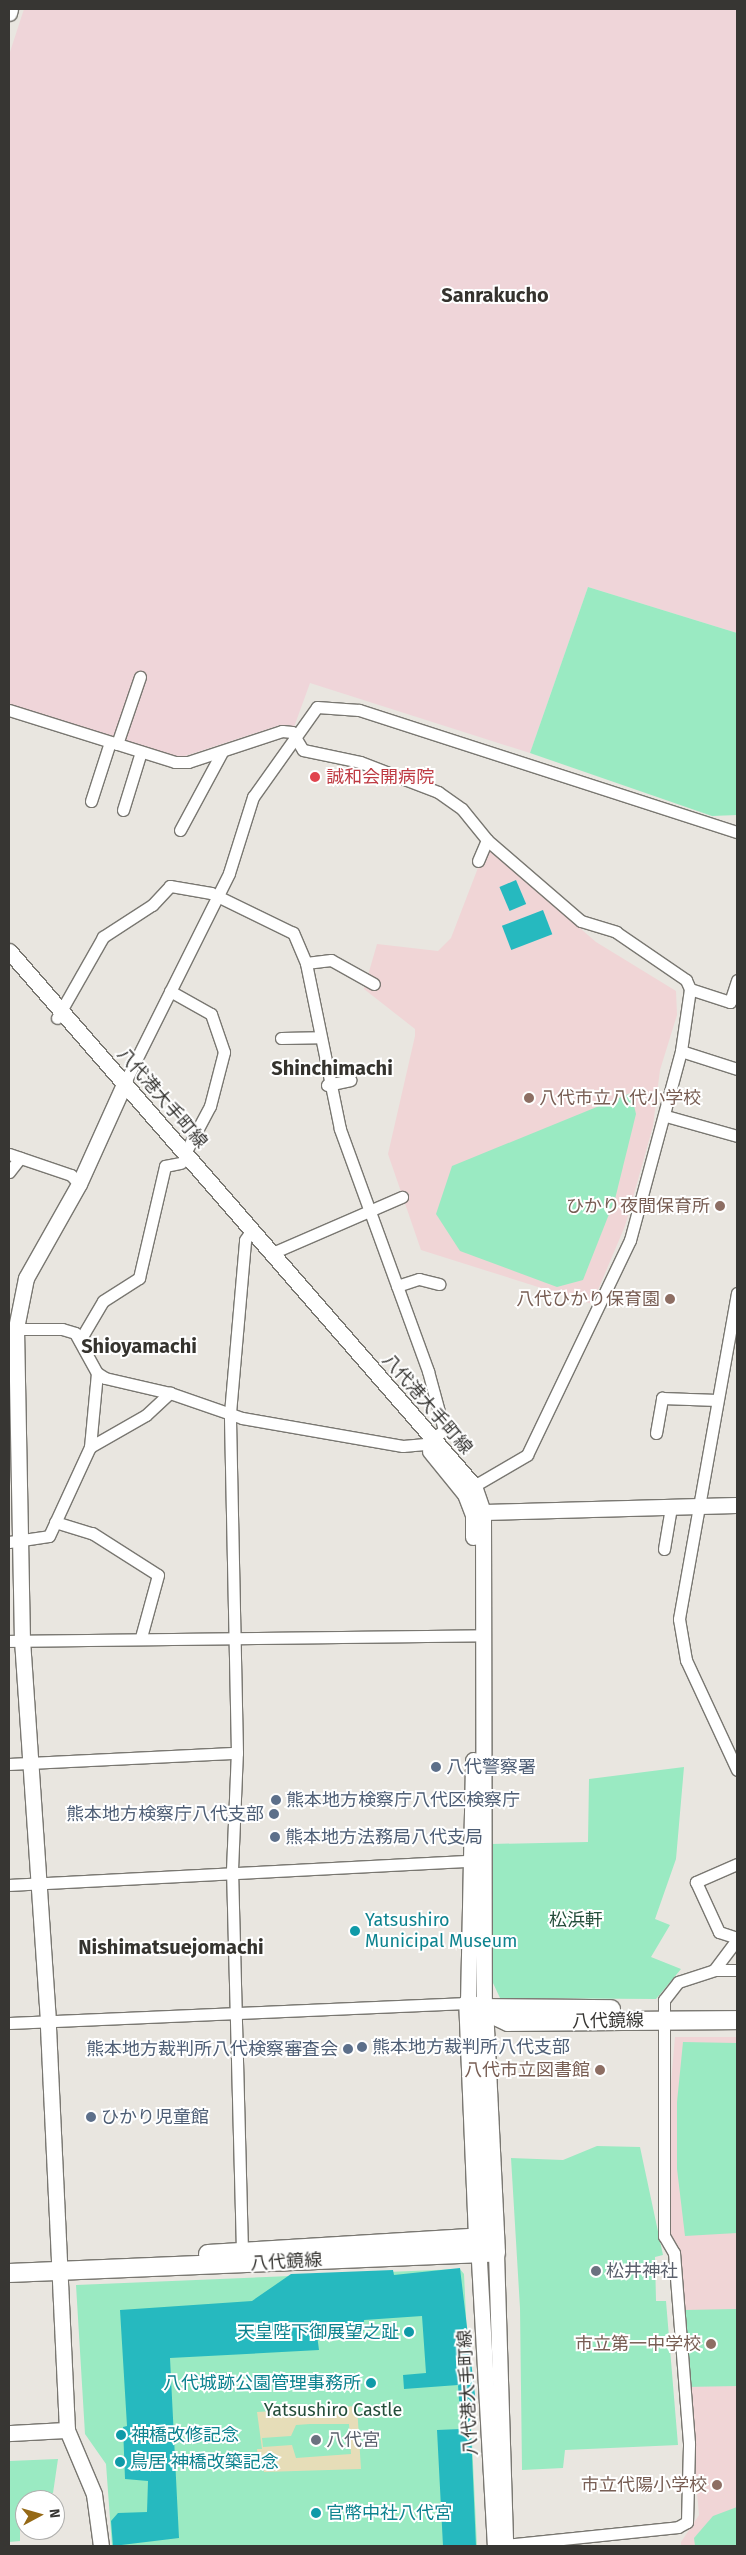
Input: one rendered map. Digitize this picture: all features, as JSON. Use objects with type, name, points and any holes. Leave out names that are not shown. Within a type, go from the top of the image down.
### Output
[{"type":"main road","points":[[9,13],[10,9]]},
{"type":"main road","name":"八代港大手町線","points":[[9,951],[58,1014]]},
{"type":"main road","name":"八代港大手町線","points":[[9,962],[123,1088],[248,1235],[429,1441],[474,1486],[483,1512],[479,1635],[476,2005]]},
{"type":"main road","points":[[101,2546],[94,2494],[68,2430],[48,2021],[39,1884],[30,1763],[15,1641],[12,1328],[26,1278],[79,1184],[123,1088]]},
{"type":"main road","name":"八代港大手町線","points":[[248,1235],[270,1254],[429,1441],[465,1494],[473,1515],[479,1635]]},
{"type":"main road","points":[[483,1512],[737,1505]]},
{"type":"main road","points":[[476,2005],[487,2245]]},
{"type":"main road","name":"八代鏡線","points":[[476,2005],[737,2020]]},
{"type":"main road","name":"八代鏡線","points":[[664,2015],[737,2010]]},
{"type":"main road","name":"八代港大手町線","points":[[487,2245],[502,2546]]},
{"type":"main road","name":"八代鏡線","points":[[59,2270],[78,2264],[242,2251],[487,2245]]},
{"type":"main road","name":"八代鏡線","points":[[9,2273],[487,2245]]},
{"type":"main road","points":[[9,2433],[68,2430]]},
{"type":"street","points":[[91,801],[140,677]]},
{"type":"street","points":[[123,1088],[217,896],[253,797],[297,738],[308,714],[317,707],[359,710],[737,832]]},
{"type":"street","points":[[9,710],[141,752],[188,762],[282,731],[297,738],[303,750],[360,762],[438,792],[462,809],[487,840],[580,922],[616,932],[657,957],[690,989],[730,1002],[737,980]]},
{"type":"street","points":[[123,810],[141,752]]},
{"type":"street","points":[[180,830],[222,752]]},
{"type":"street","points":[[478,861],[487,840]]},
{"type":"street","points":[[58,1014],[106,934],[152,905],[170,886],[217,896],[293,933],[306,964],[327,1084],[368,1211],[396,1286],[444,1430],[429,1441],[364,1441],[230,1413],[170,1393],[97,1373]]},
{"type":"street","points":[[306,964],[330,960],[374,984]]},
{"type":"street","points":[[474,1486],[527,1455],[630,1240],[666,1116],[680,1051],[690,989]]},
{"type":"street","points":[[80,1340],[103,1301],[139,1278],[164,1166],[183,1158],[210,1106],[224,1052],[211,1014],[170,990]]},
{"type":"street","points":[[281,1038],[320,1037]]},
{"type":"street","points":[[680,1051],[737,1069]]},
{"type":"street","points":[[327,1084],[350,1080]]},
{"type":"street","points":[[666,1116],[737,1136]]},
{"type":"street","points":[[9,1172],[14,1156],[71,1175],[79,1184]]},
{"type":"street","points":[[270,1254],[402,1196]]},
{"type":"street","points":[[242,2251],[232,1870],[237,1753],[237,1636],[230,1413],[248,1235]]},
{"type":"street","points":[[396,1286],[420,1279],[439,1284]]},
{"type":"street","points":[[737,1293],[698,1506],[679,1636],[737,1770]]},
{"type":"street","points":[[12,1328],[62,1329],[80,1340],[97,1373],[90,1447],[49,1536],[13,1542]]},
{"type":"street","points":[[90,1447],[146,1415],[170,1393]]},
{"type":"street","points":[[656,1433],[664,1393],[717,1400]]},
{"type":"street","points":[[664,1549],[671,1508]]},
{"type":"street","points":[[55,1522],[92,1533],[158,1575],[141,1637]]},
{"type":"street","points":[[15,1641],[141,1637],[479,1635]]},
{"type":"street","points":[[9,1764],[237,1753]]},
{"type":"street","points":[[9,1885],[232,1870],[477,1860]]},
{"type":"street","points":[[714,1970],[737,1939],[719,1932],[696,1882],[737,1864]]},
{"type":"street","points":[[502,2546],[678,2527],[687,2522],[689,2443],[674,2253],[664,2236],[664,2000],[678,1982],[714,1970],[737,1970]]},
{"type":"street","points":[[9,2023],[237,2010],[476,2005]]},
{"type":"shaded area","points":[[24,9],[737,9],[737,633],[588,587],[530,753],[310,683],[294,727],[280,725],[179,758],[9,705],[9,55]]},
{"type":"shaded area","name":"八代市立八代小学校","points":[[486,847],[596,942],[676,991],[677,1015],[660,1070],[653,1126],[625,1226],[592,1304],[421,1250],[388,1154],[415,1029],[364,989],[377,944],[438,951],[451,938]]},
{"type":"shaded area","name":"市立第一中学校","points":[[675,2037],[737,2037],[737,2546],[681,2546],[681,2542],[699,2515],[675,2241],[668,2236],[668,2117]]},
{"type":"green space","points":[[588,587],[737,633],[737,815],[712,816],[530,753]]},
{"type":"green space","points":[[631,1093],[636,1114],[615,1199],[583,1280],[557,1287],[460,1251],[436,1214],[452,1166]]},
{"type":"green space","name":"松浜軒","points":[[684,1767],[676,1859],[655,1919],[670,1925],[651,1957],[681,1969],[656,1999],[500,1998],[493,1983],[491,1844],[588,1842],[589,1779]]},
{"type":"green space","points":[[683,2042],[737,2043],[737,2233],[685,2236],[677,2169],[677,2102]]},
{"type":"green space","points":[[597,2146],[640,2147],[663,2255],[655,2257],[656,2301],[666,2301],[678,2445],[565,2450],[563,2468],[522,2470],[520,2308],[511,2158],[563,2160]]},
{"type":"green space","name":"Yatsushiro Castle","points":[[460,2269],[464,2274],[477,2546],[112,2546],[106,2464],[85,2434],[76,2285]]},
{"type":"green space","points":[[736,2309],[737,2386],[685,2387],[684,2310]]},
{"type":"green space","points":[[58,2459],[53,2490],[15,2490],[15,2540],[20,2541],[9,2542],[9,2461]]},
{"type":"green space","points":[[737,2507],[737,2546],[695,2546],[694,2538],[713,2516]]},
{"type":"sand","points":[[357,2406],[361,2469],[264,2472],[262,2459],[258,2459],[257,2449],[262,2449],[257,2412]],"holes":[[[349,2424],[351,2454],[296,2458],[292,2445],[263,2447],[262,2438],[291,2436],[296,2425]]]},
{"type":"water","points":[[516,880],[526,904],[510,911],[499,887]]},
{"type":"water","points":[[543,910],[552,934],[511,950],[502,926]]},
{"type":"water","points":[[460,2268],[476,2403],[470,2409],[476,2546],[443,2546],[437,2430],[461,2429],[458,2385],[404,2389],[403,2375],[426,2373],[422,2316],[364,2320],[364,2331],[317,2335],[319,2350],[170,2358],[179,2538],[113,2546],[111,2521],[118,2513],[147,2512],[148,2481],[125,2479],[123,2427],[127,2426],[120,2310],[252,2301],[291,2274],[393,2270],[394,2275]]},
{"type":"place","name":"誠和会開病院","points":[[315,777]]},
{"type":"place","name":"八代市立八代小学校","points":[[529,1098]]},
{"type":"place","name":"ひかり夜間保育所","points":[[720,1206]]},
{"type":"place","name":"八代ひかり保育園","points":[[670,1299]]},
{"type":"place","name":"八代警察署","points":[[436,1767]]},
{"type":"place","name":"熊本地方検察庁八代区検察庁","points":[[276,1800]]},
{"type":"place","name":"熊本地方検察庁八代支部","points":[[274,1814]]},
{"type":"place","name":"熊本地方法務局八代支局","points":[[275,1837]]},
{"type":"place","name":"Yatsushiro Municipal Museum","points":[[355,1931]]},
{"type":"place","name":"熊本地方裁判所八代支部","points":[[362,2047]]},
{"type":"place","name":"熊本地方裁判所八代検察審査会","points":[[348,2049]]},
{"type":"place","name":"八代市立図書館","points":[[600,2070]]},
{"type":"place","name":"ひかり児童館","points":[[91,2117]]},
{"type":"place","name":"松井神社","points":[[596,2271]]},
{"type":"place","name":"天皇陛下御展望之趾","points":[[409,2332]]},
{"type":"place","name":"市立第一中学校","points":[[711,2344]]},
{"type":"place","name":"八代城跡公園管理事務所","points":[[371,2383]]},
{"type":"place","name":"神橋改修記念","points":[[121,2435]]},
{"type":"place","name":"八代宮","points":[[316,2440]]},
{"type":"place","name":"鳥居 神橋改築記念","points":[[120,2462]]},
{"type":"place","name":"市立代陽小学校","points":[[717,2485]]},
{"type":"place","name":"官幣中社八代宮","points":[[316,2513]]},
{"type":"district","name":"Sanrakucho","points":[[495,295]]},
{"type":"district","name":"Shinchimachi","points":[[332,1068]]},
{"type":"district","name":"Shioyamachi","points":[[139,1346]]},
{"type":"district","name":"Nishimatsuejomachi","points":[[171,1947]]}]
